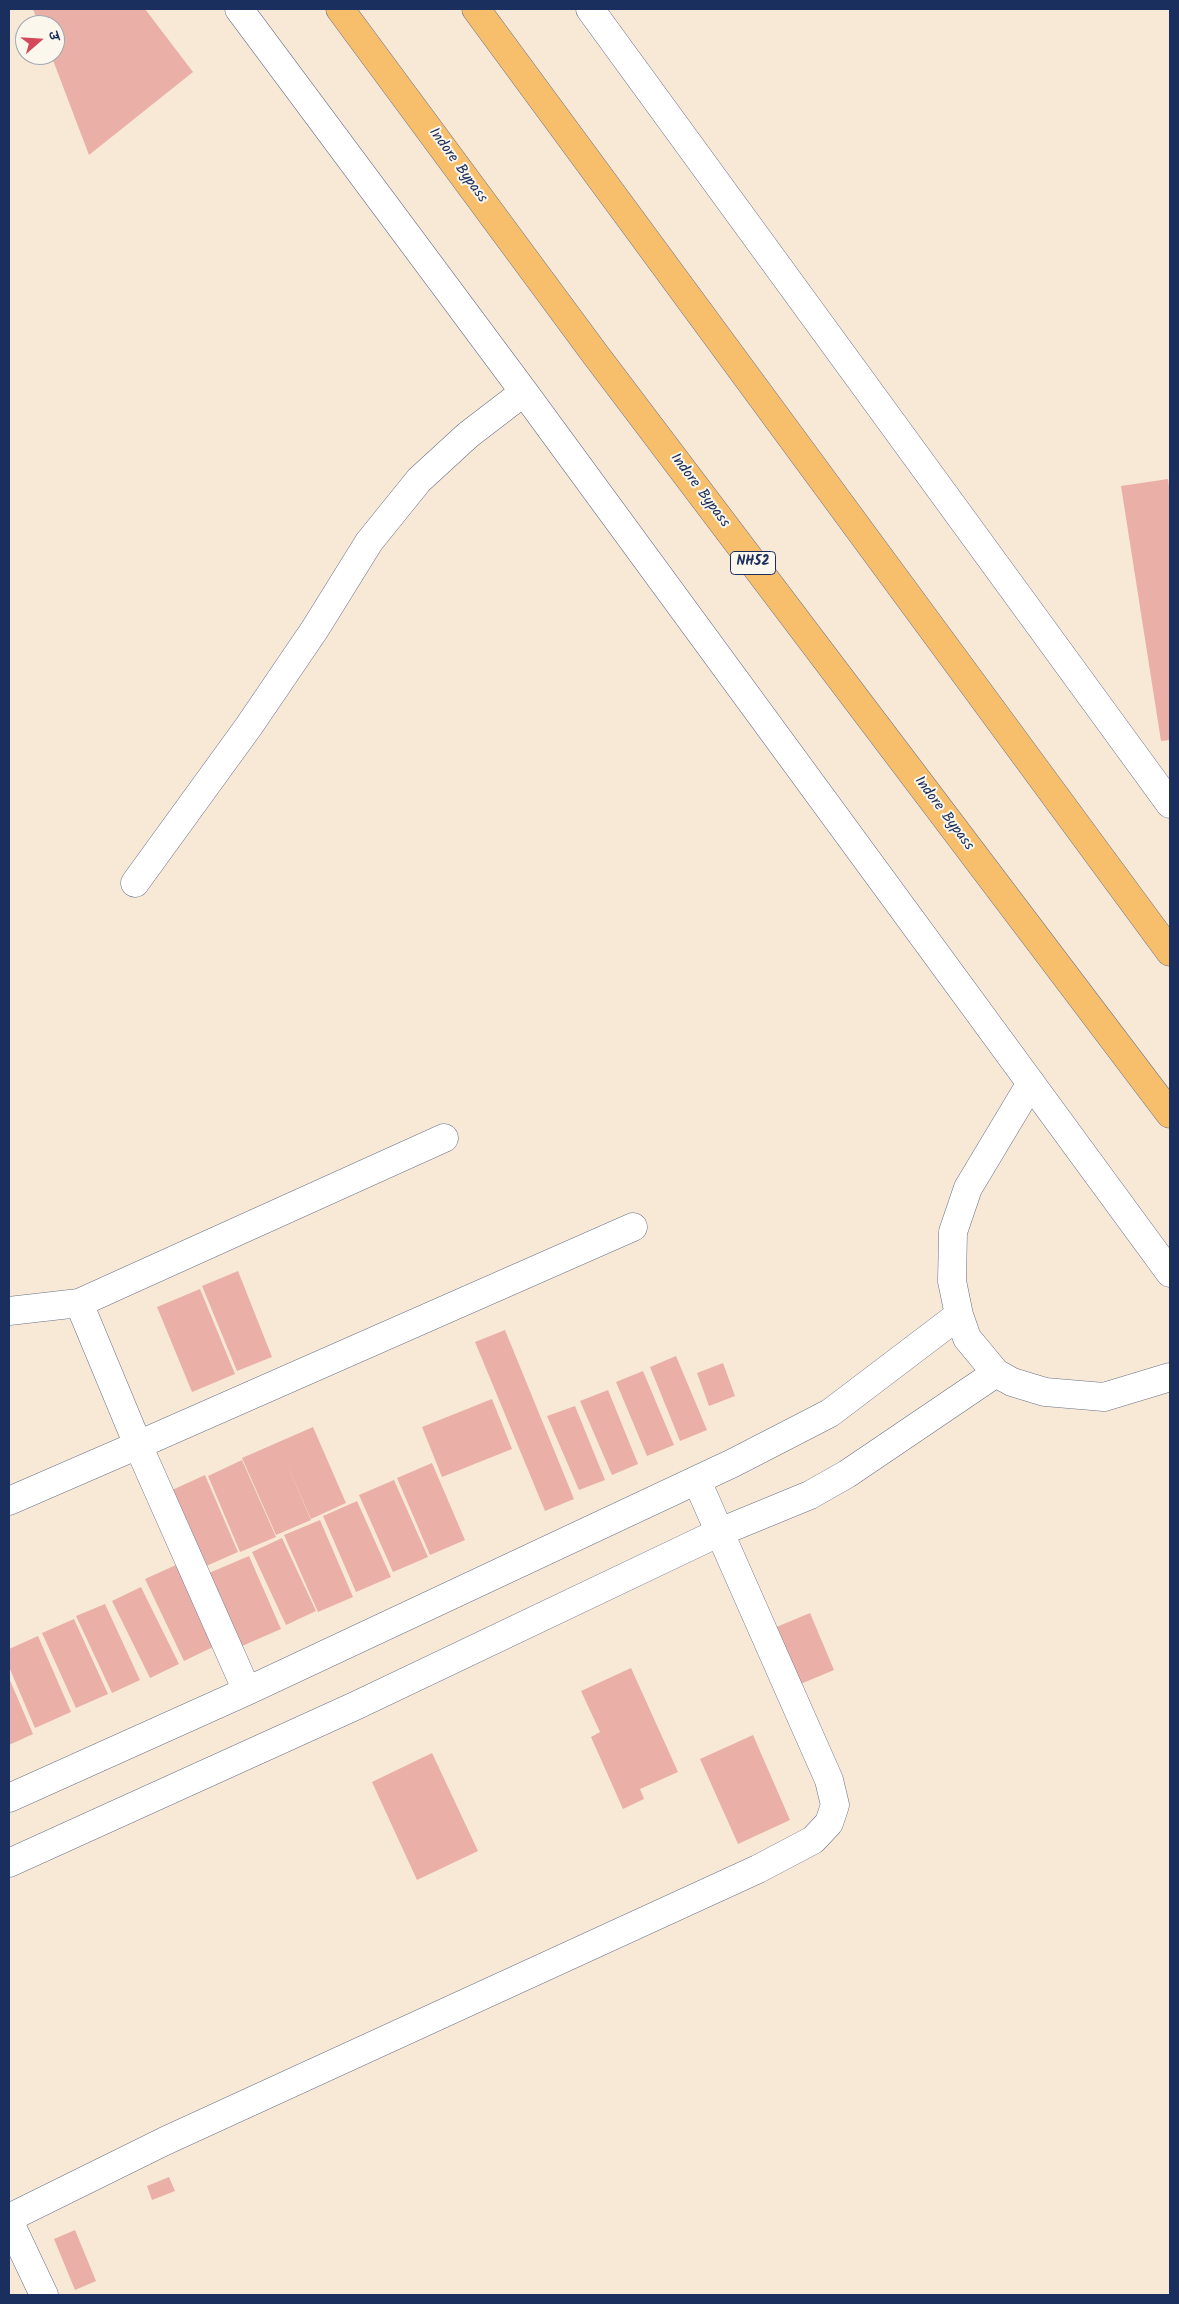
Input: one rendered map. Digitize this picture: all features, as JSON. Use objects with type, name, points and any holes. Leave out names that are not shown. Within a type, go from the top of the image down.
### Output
[{"type":"highway","name":"Indore Bypass","points":[[340,9],[596,354],[1170,1114]]},
{"type":"highway","points":[[476,9],[1170,952]]},
{"type":"street","points":[[239,9],[524,392],[1170,1273]]},
{"type":"street","points":[[590,9],[1170,804]]},
{"type":"street","points":[[135,883],[254,718],[315,629],[368,542],[419,480],[468,435],[524,392]]},
{"type":"street","points":[[1031,1083],[968,1188],[953,1232],[952,1281],[959,1315],[967,1338],[996,1373],[1012,1382],[1044,1392],[1104,1397],[1170,1376]]},
{"type":"street","points":[[9,1311],[79,1303],[444,1138]]},
{"type":"street","points":[[9,1501],[633,1227]]},
{"type":"street","points":[[79,1303],[138,1445],[247,1691]]},
{"type":"street","points":[[9,1798],[247,1691],[697,1481],[830,1413],[959,1315]]},
{"type":"street","points":[[9,1863],[355,1706],[720,1532],[829,1485],[996,1373]]},
{"type":"street","points":[[44,2295],[9,2219],[165,2141],[758,1869],[813,1840],[828,1823],[834,1805],[829,1780],[747,1598],[697,1481]]},
{"type":"building","points":[[33,9],[145,9],[193,72],[89,155],[55,65],[65,65],[65,15],[35,15]]},
{"type":"building","points":[[1168,479],[1170,494],[1170,740],[1161,741],[1121,486]]},
{"type":"building","points":[[238,1271],[272,1357],[237,1371],[202,1286]]},
{"type":"building","points":[[200,1289],[235,1374],[192,1392],[157,1307]]},
{"type":"building","points":[[505,1330],[574,1499],[545,1511],[475,1342]]},
{"type":"building","points":[[676,1356],[707,1430],[680,1441],[650,1367]]},
{"type":"building","points":[[723,1363],[735,1396],[709,1406],[697,1373]]},
{"type":"building","points":[[643,1371],[674,1445],[647,1456],[616,1382]]},
{"type":"building","points":[[608,1390],[638,1464],[612,1475],[580,1401]]},
{"type":"building","points":[[492,1399],[512,1449],[442,1477],[422,1427]]},
{"type":"building","points":[[575,1406],[605,1480],[579,1490],[547,1416]]},
{"type":"building","points":[[313,1427],[346,1503],[311,1519],[286,1462],[311,1520],[276,1535],[242,1458]]},
{"type":"building","points":[[242,1460],[276,1537],[240,1552],[208,1476]]},
{"type":"building","points":[[432,1463],[465,1540],[430,1555],[397,1478]]},
{"type":"building","points":[[205,1475],[238,1552],[204,1567],[170,1491]]},
{"type":"building","points":[[394,1480],[428,1557],[393,1572],[359,1495]]},
{"type":"building","points":[[357,1501],[391,1577],[356,1592],[323,1516]]},
{"type":"building","points":[[320,1520],[353,1597],[318,1612],[284,1535]]},
{"type":"building","points":[[282,1538],[316,1611],[286,1625],[252,1552]]},
{"type":"building","points":[[249,1556],[281,1629],[242,1646],[209,1573]]},
{"type":"building","points":[[176,1565],[215,1646],[184,1661],[145,1579]]},
{"type":"building","points":[[141,1587],[179,1664],[150,1678],[112,1601]]},
{"type":"building","points":[[105,1604],[140,1680],[112,1693],[76,1616]]},
{"type":"building","points":[[810,1613],[834,1670],[798,1685],[774,1628]]},
{"type":"building","points":[[74,1619],[108,1694],[76,1708],[42,1633]]},
{"type":"building","points":[[38,1636],[71,1712],[35,1728],[9,1667],[9,1649]]},
{"type":"building","points":[[631,1668],[678,1772],[640,1789],[644,1799],[623,1809],[591,1737],[600,1732],[581,1691]]},
{"type":"building","points":[[9,1678],[33,1734],[9,1745]]},
{"type":"building","points":[[753,1735],[790,1820],[738,1844],[700,1759]]},
{"type":"building","points":[[432,1753],[478,1851],[417,1880],[372,1782]]},
{"type":"building","points":[[169,2177],[175,2191],[152,2200],[147,2186]]},
{"type":"building","points":[[75,2230],[96,2281],[75,2290],[54,2239]]}]
